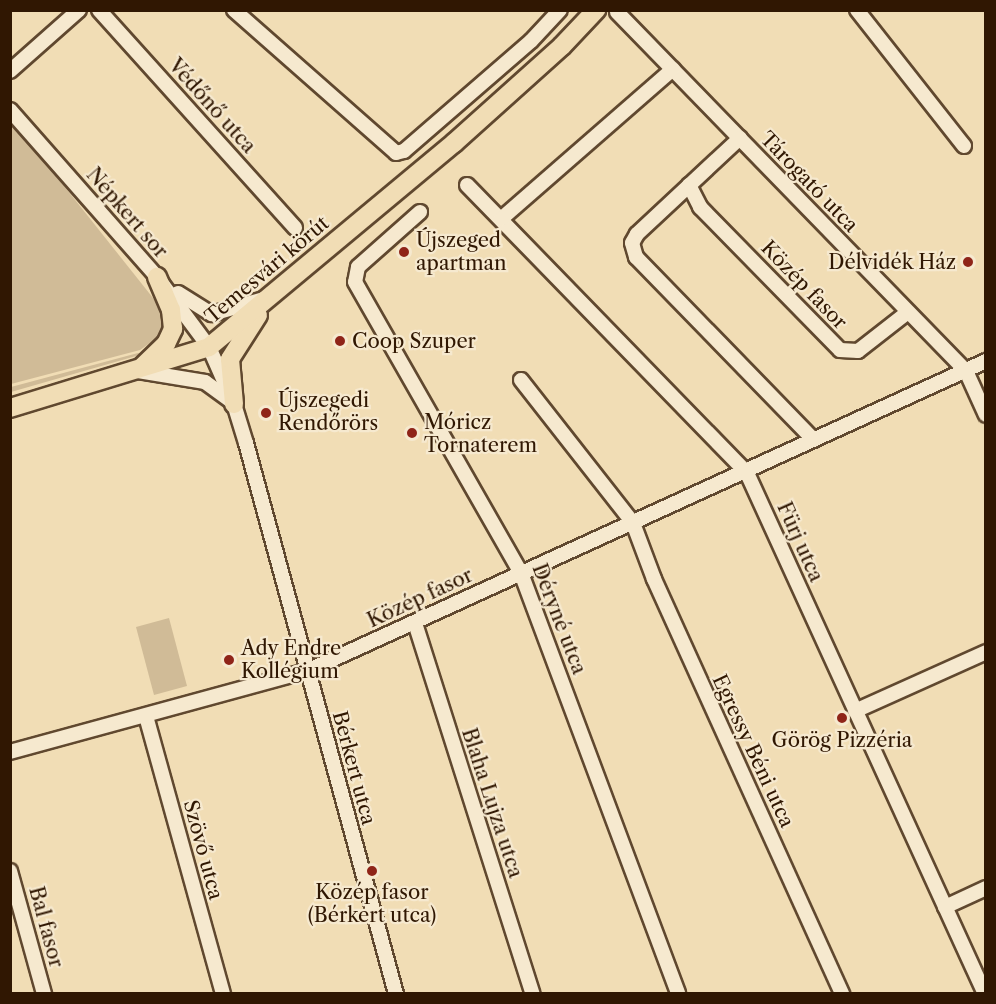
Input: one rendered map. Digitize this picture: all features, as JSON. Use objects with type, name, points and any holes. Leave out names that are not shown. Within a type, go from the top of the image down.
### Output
[{"type":"main road","name":"Temesvári körút","points":[[10,408],[138,371],[209,347],[338,241],[512,92],[596,10]]},
{"type":"main road","points":[[138,371],[162,349],[173,329],[171,310],[157,277]]},
{"type":"main road","points":[[234,404],[233,351],[269,298]]},
{"type":"street","points":[[10,71],[79,10]]},
{"type":"street","name":"Védőnő utca","points":[[99,10],[295,228]]},
{"type":"street","points":[[234,10],[386,148],[396,153],[404,151],[531,41],[560,10]]},
{"type":"street","points":[[857,10],[964,146]]},
{"type":"street","name":"Tárogató utca","points":[[620,12],[966,371],[986,415]]},
{"type":"street","points":[[501,219],[673,69]]},
{"type":"street","name":"Népkert sor","points":[[10,110],[157,277],[209,347]]},
{"type":"street","points":[[740,138],[637,234],[632,243],[636,257],[814,440]]},
{"type":"street","name":"Fürj utca","points":[[467,185],[747,473],[985,993]]},
{"type":"street","name":"Közép fasor","points":[[689,185],[700,207],[840,350],[858,351],[908,312]]},
{"type":"street","name":"Déryné utca","points":[[420,212],[358,267],[355,282],[521,573],[678,993]]},
{"type":"street","points":[[157,277],[193,305],[212,314],[269,298]]},
{"type":"street","name":"Bérkert utca","points":[[209,347],[234,404],[396,993]]},
{"type":"street","name":"Közép fasor","points":[[10,752],[307,671],[747,473],[986,361]]},
{"type":"street","points":[[138,371],[205,382],[234,404]]},
{"type":"street","points":[[521,380],[633,523]]},
{"type":"street","name":"Egressy Béni utca","points":[[633,523],[663,600],[842,993]]},
{"type":"street","name":"Blaha Lujza utca","points":[[415,623],[533,993]]},
{"type":"street","points":[[855,711],[986,652]]},
{"type":"street","name":"Szövő utca","points":[[146,716],[223,993]]},
{"type":"street","name":"Bal fasor","points":[[10,871],[44,993]]},
{"type":"street","points":[[945,907],[986,888]]},
{"type":"shaded area","points":[[10,118],[161,308],[164,322],[160,336],[140,350],[11,384]]},
{"type":"shaded area","points":[[138,353],[143,354],[11,392],[11,387]]},
{"type":"shaded area","points":[[169,618],[187,686],[154,695],[136,627]]},
{"type":"place","name":"Újszeged apartman","points":[[404,252]]},
{"type":"place","name":"Délvidék Ház","points":[[968,262]]},
{"type":"place","name":"Coop Szuper","points":[[340,341]]},
{"type":"place","name":"Újszegedi Rendőrörs","points":[[266,413]]},
{"type":"place","name":"Móricz Tornaterem","points":[[412,433]]},
{"type":"place","name":"Ady Endre Kollégium","points":[[229,660]]},
{"type":"place","name":"Görög Pizzéria","points":[[842,718]]},
{"type":"place","name":"Közép fasor (Bérkert utca)","points":[[372,871]]}]
